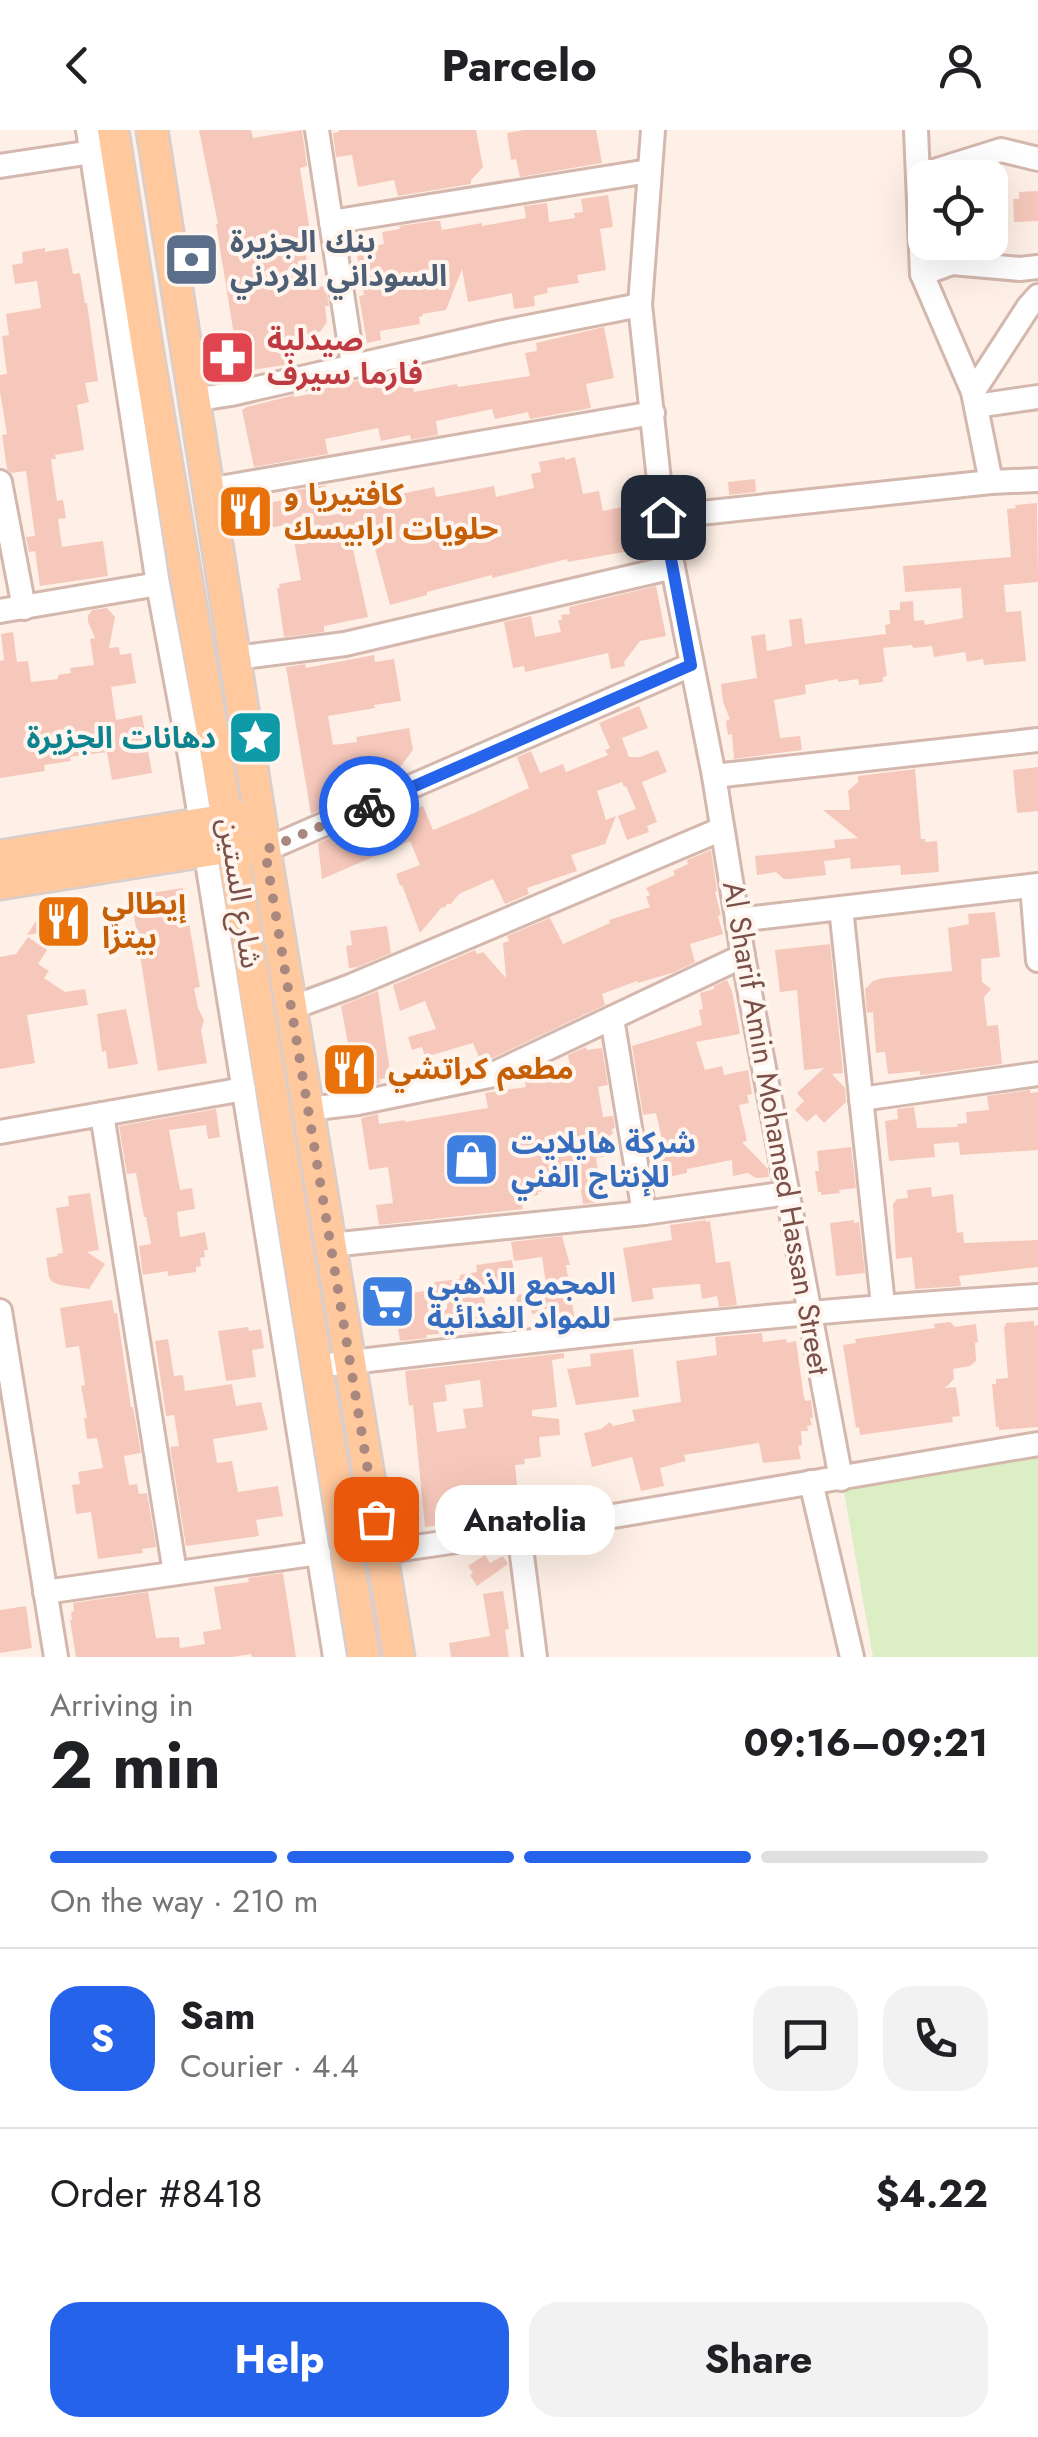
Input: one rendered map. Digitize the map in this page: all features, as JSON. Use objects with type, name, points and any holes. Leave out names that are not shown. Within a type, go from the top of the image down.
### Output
[{"type":"main road","name":"شارع الستين","points":[[152,130],[192,400],[399,1657]]},
{"type":"main road","name":"شارع الستين","points":[[98,137],[217,835],[308,1312],[364,1657]]},
{"type":"main road","points":[[0,884],[217,835],[260,814]]},
{"type":"main road","points":[[0,856],[217,835],[265,850]]},
{"type":"main road","points":[[308,1312],[341,1307]]},
{"type":"street","points":[[317,130],[353,365]]},
{"type":"street","name":"Al Sharif Amin Mohamed Hassan Street","points":[[653,130],[640,306],[663,517],[714,776],[743,956],[841,1479]]},
{"type":"street","points":[[916,130],[917,160]]},
{"type":"street","points":[[0,166],[98,137]]},
{"type":"street","points":[[970,160],[1002,150],[1038,159]]},
{"type":"street","points":[[331,222],[649,171]]},
{"type":"street","points":[[921,260],[922,274],[974,399],[991,482]]},
{"type":"street","points":[[922,274],[952,263],[1020,269],[1038,266]]},
{"type":"street","points":[[974,399],[1038,296]]},
{"type":"street","points":[[192,400],[640,306]]},
{"type":"street","points":[[974,399],[1038,398]]},
{"type":"street","points":[[144,403],[158,584],[217,835],[244,1088],[336,1657]]},
{"type":"street","points":[[208,490],[653,413]]},
{"type":"street","points":[[663,517],[1038,480]]},
{"type":"street","points":[[0,482],[24,608]]},
{"type":"street","points":[[236,658],[345,644],[673,567]]},
{"type":"street","points":[[0,611],[158,584]]},
{"type":"street","points":[[265,850],[691,665]]},
{"type":"street","points":[[714,776],[1038,740]]},
{"type":"street","points":[[291,1008],[722,829]]},
{"type":"street","points":[[737,920],[1035,885],[1038,960]]},
{"type":"street","points":[[840,908],[883,1305]]},
{"type":"street","points":[[308,1109],[358,1104],[489,1076],[743,956]]},
{"type":"street","points":[[612,1018],[644,1212]]},
{"type":"street","points":[[861,1098],[1038,1074]]},
{"type":"street","points":[[0,1132],[244,1088]]},
{"type":"street","points":[[102,1114],[175,1573]]},
{"type":"street","points":[[330,1245],[788,1193]]},
{"type":"street","points":[[317,1366],[810,1312],[1038,1296]]},
{"type":"street","points":[[0,1311],[56,1657]]},
{"type":"street","points":[[382,1552],[1038,1444]]},
{"type":"street","points":[[811,1482],[852,1657]]},
{"type":"street","points":[[520,1532],[535,1657]]},
{"type":"street","points":[[45,1592],[319,1553]]},
{"type":"green space","points":[[1038,1454],[1038,1657],[873,1657],[843,1486]]},
{"type":"building","points":[[199,130],[251,130],[253,138],[302,130],[307,166],[300,168],[310,231],[302,233],[307,262],[314,260],[318,287],[326,286],[329,306],[325,306],[327,322],[320,332],[286,338],[290,364],[240,372],[218,224]]},
{"type":"building","points":[[476,130],[483,167],[471,184],[398,196],[394,180],[358,187],[352,155],[336,157],[333,133]]},
{"type":"building","points":[[596,130],[602,163],[520,177],[516,159],[511,160],[507,133]]},
{"type":"building","points":[[1038,191],[1038,221],[1014,222],[1013,199],[1019,199],[1019,192]]},
{"type":"building","points":[[608,195],[613,227],[600,229],[606,270],[577,275],[579,283],[547,288],[548,293],[534,296],[535,306],[514,309],[512,293],[468,302],[462,269],[446,310],[422,314],[420,324],[380,331],[381,340],[367,343],[356,249],[384,244],[382,232],[433,221],[440,221],[442,230],[482,226],[526,218],[524,206],[547,203],[549,222],[575,218],[574,213],[583,212],[581,199]]},
{"type":"building","points":[[45,248],[45,252],[68,248],[73,274],[80,273],[98,381],[85,383],[89,402],[77,405],[84,450],[51,459],[57,501],[63,500],[66,518],[58,519],[62,547],[103,541],[108,576],[40,586],[35,551],[29,552],[26,537],[35,536],[26,471],[12,473],[7,469],[0,375],[7,374],[2,336],[9,335],[6,314],[41,308],[37,281],[15,284],[12,265],[23,263],[22,252]]},
{"type":"building","points":[[604,327],[614,378],[586,384],[591,408],[530,419],[528,412],[495,419],[492,409],[436,421],[438,435],[411,440],[410,435],[381,441],[378,428],[325,439],[328,454],[254,467],[242,410],[247,407],[409,369],[414,392],[530,376],[525,353],[537,351],[536,343]]},
{"type":"building","points":[[575,457],[583,494],[599,491],[603,511],[637,504],[641,509],[645,524],[631,527],[633,535],[626,537],[629,551],[492,575],[390,605],[369,527],[349,531],[368,617],[324,626],[324,632],[284,637],[277,588],[279,584],[301,580],[291,524],[269,528],[265,503],[287,500],[285,492],[326,485],[332,515],[375,506],[378,493],[391,496],[434,487],[436,497],[494,486],[496,497],[534,488],[531,474],[541,472],[539,462]]},
{"type":"building","points":[[755,479],[756,492],[729,495],[728,482]]},
{"type":"building","points":[[1037,503],[1038,582],[1004,585],[1006,612],[1021,611],[1026,661],[984,665],[983,659],[967,662],[965,652],[934,657],[932,646],[883,648],[887,676],[883,682],[859,685],[858,679],[838,679],[805,685],[806,694],[774,700],[780,738],[800,736],[802,750],[734,759],[721,684],[757,678],[751,636],[765,634],[767,651],[792,646],[789,620],[802,618],[805,644],[886,634],[889,610],[900,610],[900,602],[913,601],[914,621],[924,620],[925,625],[963,618],[961,588],[905,592],[903,566],[1011,557],[1007,509]]},
{"type":"building","points":[[656,586],[666,636],[640,641],[625,666],[611,669],[608,653],[525,672],[524,666],[513,668],[504,622],[531,616],[535,637],[561,632],[558,620],[562,620],[561,615],[570,614],[569,607]]},
{"type":"building","points":[[107,608],[115,617],[109,648],[119,647],[120,655],[131,653],[136,683],[111,687],[116,720],[142,715],[152,773],[112,780],[107,752],[70,757],[71,761],[44,765],[45,771],[0,778],[0,661],[4,660],[1,634],[13,632],[17,662],[28,661],[31,682],[58,679],[58,675],[71,673],[70,668],[94,665],[90,639],[95,638],[88,616],[92,610]]},
{"type":"building","points":[[374,655],[375,662],[394,659],[401,701],[328,716],[333,745],[409,728],[413,750],[395,774],[366,778],[362,764],[336,768],[342,800],[311,814],[286,667],[305,664],[306,668]]},
{"type":"building","points":[[639,706],[648,728],[622,738],[629,757],[658,750],[667,772],[642,782],[657,822],[647,826],[649,832],[627,840],[618,816],[636,809],[622,782],[597,791],[606,820],[616,816],[605,844],[571,855],[577,871],[527,888],[529,894],[505,904],[493,879],[459,894],[420,933],[396,874],[420,865],[410,841],[322,879],[318,843],[386,814],[389,820],[423,806],[433,830],[472,814],[529,788],[517,757],[531,751],[540,773],[563,764],[566,772],[608,755],[605,750],[610,748],[599,723]]},
{"type":"building","points":[[1038,767],[1038,811],[1017,813],[1013,770]]},
{"type":"building","points":[[915,769],[921,839],[937,841],[939,872],[901,875],[900,865],[851,869],[850,858],[824,861],[826,875],[784,879],[776,872],[757,875],[755,856],[835,848],[834,840],[858,838],[823,810],[850,810],[848,791],[858,782],[858,776]]},
{"type":"building","points":[[711,850],[723,934],[690,944],[695,962],[602,994],[605,1005],[484,1062],[473,1043],[425,1057],[422,1047],[412,1050],[408,1037],[436,1029],[425,1001],[400,1011],[393,985],[475,950],[477,954],[483,952],[506,978],[503,943],[509,941],[507,936],[550,918],[563,944],[610,923],[609,920],[650,907],[646,888],[675,875],[673,871],[688,864],[687,860]]},
{"type":"building","points":[[183,888],[200,987],[194,988],[204,1020],[201,1030],[207,1063],[158,1071],[131,896]]},
{"type":"building","points":[[72,910],[75,927],[27,935],[40,915]]},
{"type":"building","points":[[995,912],[1000,957],[981,959],[982,982],[991,989],[984,997],[987,1026],[998,1025],[1002,1064],[923,1075],[920,1071],[888,1074],[885,1052],[876,1053],[873,1012],[867,1013],[865,989],[883,978],[952,971],[948,928],[969,924],[968,914]]},
{"type":"building","points":[[387,926],[391,953],[349,968],[346,946],[352,945],[350,931]]},
{"type":"building","points":[[28,937],[47,950],[38,964],[49,971],[44,978],[65,992],[85,989],[88,1005],[27,1015],[35,1063],[0,1069],[0,957],[16,954]]},
{"type":"building","points":[[830,944],[843,1073],[832,1074],[845,1088],[846,1102],[824,1123],[816,1114],[807,1122],[795,1110],[804,1101],[797,1093],[824,1068],[804,1070],[797,990],[780,992],[775,950]]},
{"type":"building","points":[[727,980],[740,1034],[696,1042],[705,1070],[722,1066],[724,1075],[748,1070],[752,1094],[747,1095],[749,1103],[739,1105],[747,1141],[742,1142],[768,1169],[769,1177],[756,1178],[748,1173],[733,1176],[732,1160],[654,1180],[649,1152],[653,1151],[652,1146],[663,1144],[656,1113],[643,1115],[632,1046],[702,1025],[700,993]]},
{"type":"building","points":[[378,991],[391,1078],[356,1088],[341,1006]]},
{"type":"building","points":[[126,1009],[138,1064],[108,1069],[97,1014]]},
{"type":"building","points":[[586,1047],[602,1048],[608,1085],[598,1087],[603,1117],[613,1116],[615,1128],[610,1135],[613,1155],[596,1158],[603,1202],[583,1204],[580,1185],[521,1198],[523,1209],[379,1225],[376,1205],[393,1203],[388,1167],[369,1170],[361,1118],[378,1114],[379,1124],[405,1122],[488,1108],[485,1093],[526,1087],[524,1076],[536,1070],[538,1080],[571,1075],[568,1055]]},
{"type":"building","points":[[1038,1092],[1038,1150],[960,1155],[959,1142],[934,1144],[935,1157],[889,1161],[885,1121],[898,1119],[897,1109],[914,1107],[917,1128],[958,1127],[957,1124],[967,1123],[966,1112],[989,1110],[987,1096]]},
{"type":"building","points":[[216,1109],[220,1137],[208,1139],[206,1125],[169,1130],[180,1190],[192,1188],[195,1209],[177,1212],[180,1237],[205,1232],[205,1257],[200,1258],[201,1266],[196,1267],[196,1272],[143,1275],[139,1246],[151,1244],[136,1173],[127,1174],[119,1126]]},
{"type":"building","points":[[851,1147],[856,1188],[821,1195],[815,1171],[819,1171],[817,1151]]},
{"type":"building","points":[[931,1187],[932,1197],[953,1194],[957,1233],[963,1232],[964,1243],[1038,1240],[1038,1267],[959,1276],[961,1286],[915,1289],[912,1257],[896,1259],[893,1204],[897,1199],[908,1198],[907,1190]]},
{"type":"building","points":[[90,1193],[99,1250],[87,1252],[105,1264],[89,1289],[52,1282],[46,1258],[63,1253],[56,1208],[69,1206],[68,1196]]},
{"type":"building","points":[[710,1221],[716,1263],[730,1261],[737,1305],[719,1307],[717,1296],[702,1299],[700,1284],[652,1288],[654,1299],[632,1302],[623,1248],[672,1240],[670,1225]]},
{"type":"building","points":[[859,1222],[865,1273],[836,1276],[830,1223]]},
{"type":"building","points":[[562,1236],[570,1265],[566,1265],[575,1321],[548,1324],[542,1313],[532,1314],[530,1306],[518,1308],[516,1295],[547,1290],[542,1257],[514,1261],[511,1242]]},
{"type":"building","points":[[512,1260],[516,1284],[483,1289],[489,1331],[468,1333],[467,1321],[438,1325],[439,1334],[426,1335],[427,1338],[400,1341],[393,1296],[436,1289],[434,1282],[460,1279],[460,1275],[477,1272],[476,1265]]},
{"type":"building","points":[[112,1300],[141,1453],[124,1456],[129,1485],[137,1484],[139,1494],[147,1493],[156,1547],[142,1549],[143,1553],[98,1559],[91,1512],[76,1514],[72,1485],[80,1484],[78,1472],[103,1468],[97,1438],[87,1439],[79,1346],[66,1348],[60,1308]]},
{"type":"building","points":[[1034,1321],[1034,1326],[1038,1325],[1038,1427],[999,1430],[992,1384],[996,1384],[996,1379],[1008,1378],[1004,1328],[1006,1323]]},
{"type":"building","points":[[950,1322],[955,1327],[976,1324],[978,1342],[976,1361],[953,1369],[954,1379],[945,1388],[956,1387],[960,1416],[952,1417],[953,1422],[860,1435],[843,1345],[856,1343],[855,1339],[935,1328],[934,1324]]},
{"type":"building","points":[[248,1327],[249,1331],[261,1329],[264,1348],[252,1350],[256,1377],[226,1381],[218,1331]]},
{"type":"building","points":[[762,1333],[763,1342],[796,1341],[804,1398],[811,1400],[813,1418],[808,1431],[801,1431],[801,1459],[763,1463],[759,1443],[684,1455],[686,1461],[660,1468],[664,1486],[641,1491],[632,1457],[592,1467],[584,1433],[610,1422],[613,1426],[635,1421],[632,1410],[681,1402],[676,1361],[717,1355],[715,1337]]},
{"type":"building","points":[[168,1339],[174,1376],[183,1375],[185,1391],[232,1384],[236,1406],[261,1402],[268,1430],[213,1439],[217,1463],[232,1461],[238,1492],[278,1486],[283,1516],[256,1520],[259,1536],[186,1546],[170,1447],[179,1446],[174,1415],[166,1416],[155,1341]]},
{"type":"building","points":[[633,1349],[639,1397],[576,1405],[567,1369],[591,1366],[590,1354]]},
{"type":"building","points":[[564,1353],[564,1358],[552,1360],[557,1407],[532,1410],[532,1416],[559,1419],[560,1435],[539,1437],[541,1457],[524,1459],[525,1464],[515,1465],[518,1495],[484,1499],[486,1519],[425,1527],[413,1405],[409,1406],[405,1371]],"holes":[[[480,1380],[483,1407],[463,1409],[466,1428],[437,1432],[433,1403],[447,1401],[445,1385]]]},
{"type":"building","points":[[485,1555],[490,1563],[503,1556],[508,1564],[477,1586],[468,1566]]},
{"type":"building","points":[[283,1573],[296,1657],[76,1657],[70,1620],[73,1603],[148,1592],[156,1638],[179,1637],[180,1648],[205,1644],[203,1632],[221,1629],[214,1587]]},
{"type":"building","points":[[503,1591],[509,1657],[451,1657],[449,1643],[490,1636],[483,1594]]},
{"type":"building","points":[[26,1606],[32,1648],[0,1653],[0,1610]]},
{"type":"way so far","points":[[369,806],[265,850],[376,1519]]},
{"type":"place","name":"بنك الجزيرة السوداني الاردني","points":[[191,259]]},
{"type":"place","name":"صيدلية فارما سيرف","points":[[228,357]]},
{"type":"place","name":"كافتيريا و حلويات ارابيسك","points":[[245,512]]},
{"type":"place","name":"دهانات الجزيرة","points":[[255,738]]},
{"type":"place","name":"إيطالي بيتزا","points":[[63,921]]},
{"type":"place","name":"مطعم كراتشي","points":[[349,1069]]},
{"type":"place","name":"شركة هايلايت للإنتاج الفني","points":[[472,1160]]},
{"type":"place","name":"المجمع الذهبي للمواد الغذائية","points":[[388,1301]]},
{"type":"place","name":"Anatolia","points":[[376,1519]]},
{"type":"route","points":[[369,806],[691,665],[663,517]]}]
